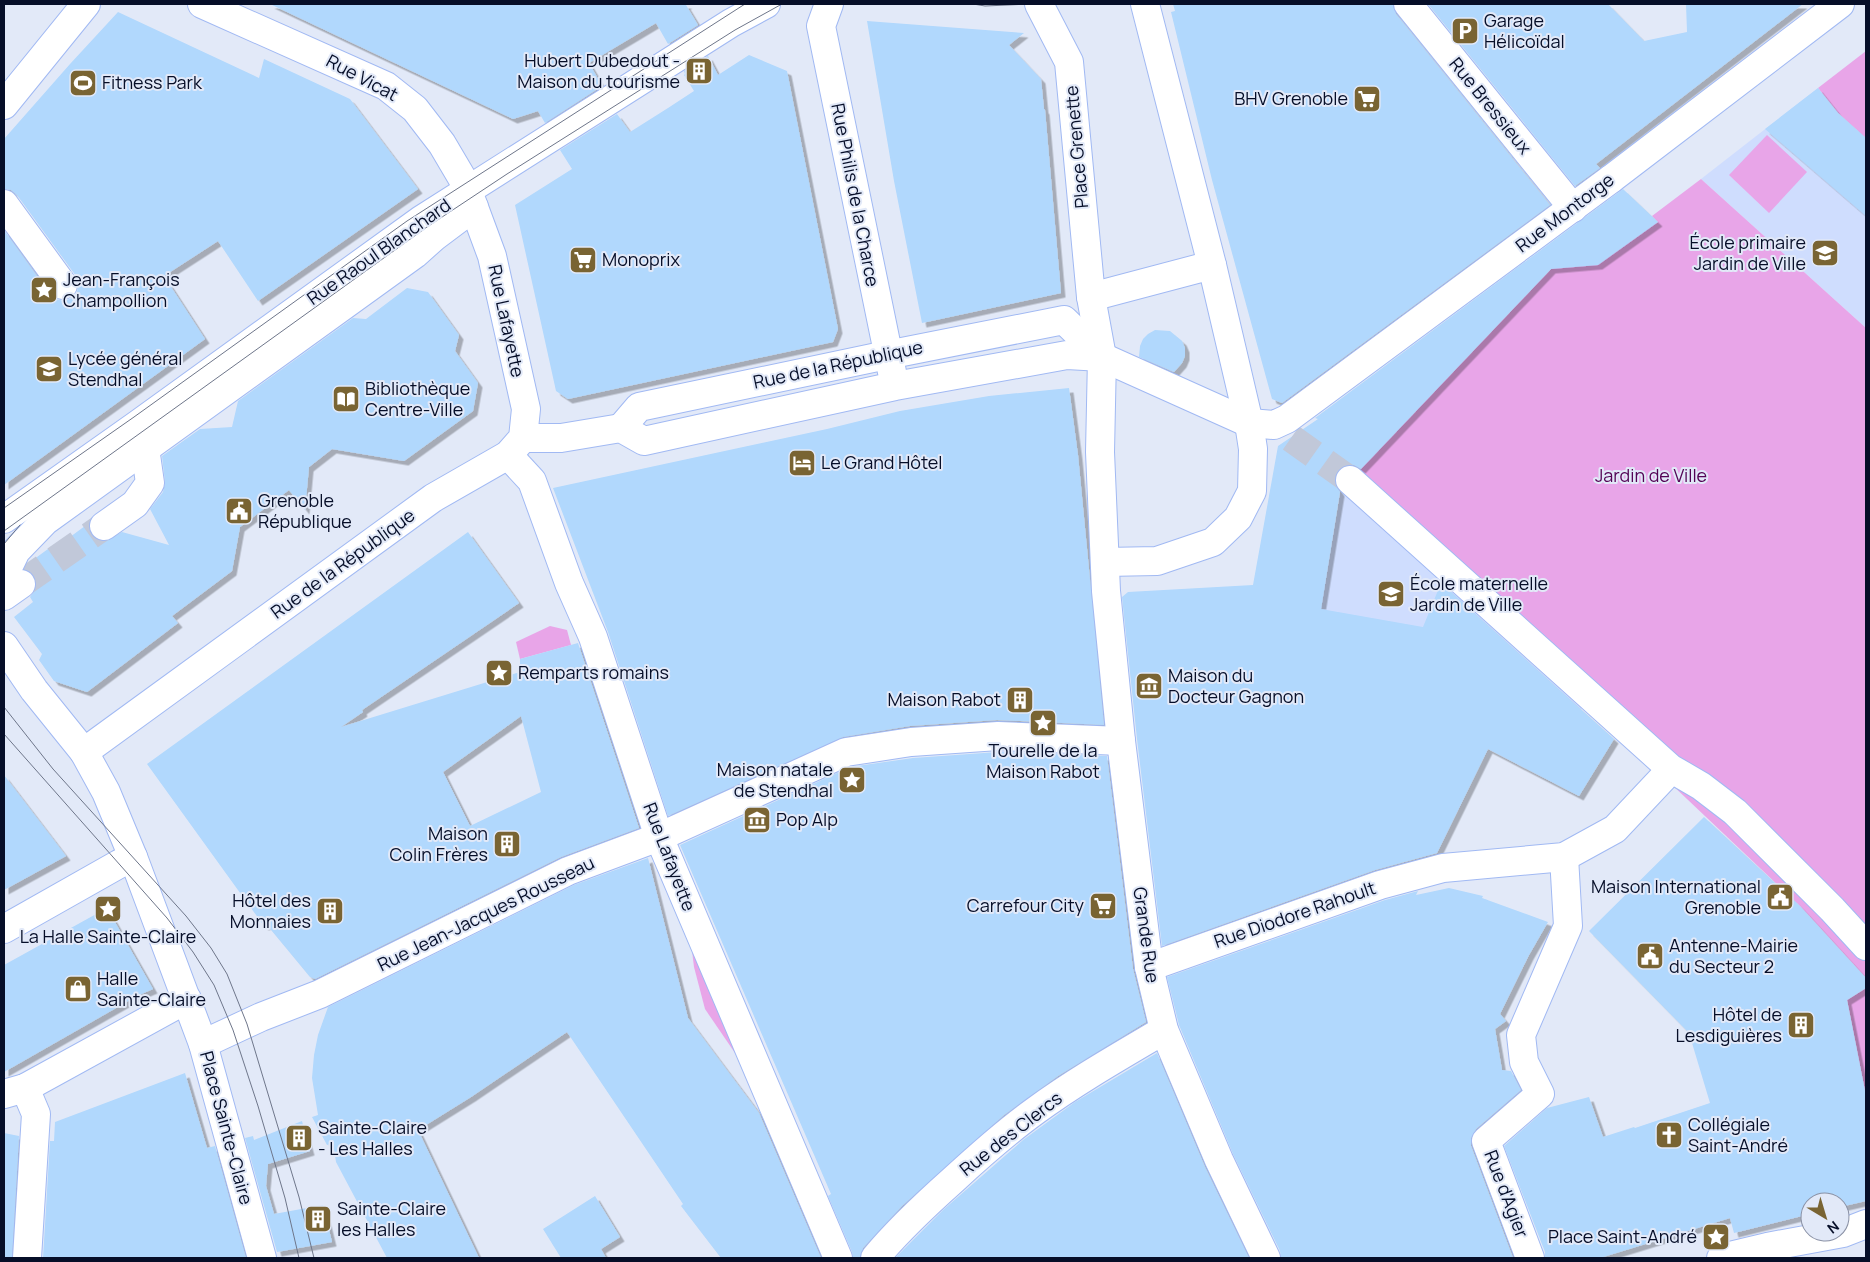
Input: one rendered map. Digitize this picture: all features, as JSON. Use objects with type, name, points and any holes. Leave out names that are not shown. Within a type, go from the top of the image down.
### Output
[{"type":"street","points":[[4,105],[86,4]]},
{"type":"street","name":"Rue Vicat","points":[[202,4],[386,86],[415,109],[442,144],[465,183],[471,199]]},
{"type":"street","name":"Rue Raoul Blanchard","points":[[4,519],[421,220],[471,199],[731,23],[766,4]]},
{"type":"street","name":"Rue Philis de la Charce","points":[[829,4],[821,26],[887,355],[895,386]]},
{"type":"street","name":"Place Grenette","points":[[1040,4],[1069,62],[1091,297],[1102,357],[1100,452],[1106,592]]},
{"type":"street","points":[[1105,562],[1157,561],[1213,542],[1238,518],[1252,491],[1253,449],[1249,423],[1212,265],[1145,4]]},
{"type":"street","name":"Rue Bressieux","points":[[1408,4],[1573,208]]},
{"type":"street","name":"Rue Montorge","points":[[1249,423],[1274,425],[1287,419],[1573,208],[1840,4]]},
{"type":"street","name":"Rue Raoul Blanchard","points":[[10,586],[10,551],[45,521],[416,254],[471,199]]},
{"type":"street","name":"Rue Lafayette","points":[[471,199],[492,256],[526,409],[515,446],[532,481],[570,583],[593,637],[660,837],[838,1258]]},
{"type":"street","points":[[4,204],[63,286]]},
{"type":"street","points":[[1091,297],[1212,265]]},
{"type":"street","name":"Rue de la République","points":[[621,428],[639,407],[1064,320],[1102,357]]},
{"type":"street","name":"Rue de la République","points":[[84,752],[433,498],[515,446],[621,428],[644,441],[895,386],[1067,355],[1102,357]]},
{"type":"street","points":[[1102,357],[1249,423]]},
{"type":"street","points":[[104,526],[135,504],[150,483],[145,448]]},
{"type":"street","points":[[1350,480],[1670,768],[1701,786],[1735,812],[1832,908],[1866,946]]},
{"type":"street","name":"Grande Rue","points":[[1106,592],[1121,741],[1149,967],[1164,1030],[1219,1160],[1266,1258]]},
{"type":"street","name":"Place Sainte-Claire","points":[[4,646],[34,690],[84,752],[106,792],[133,857],[203,1044],[262,1258]]},
{"type":"street","name":"Rue Jean-Jacques Rousseau","points":[[203,1044],[261,1017],[320,994],[568,871],[660,837],[846,752],[911,742],[998,736],[1121,741]]},
{"type":"street","points":[[1564,857],[1615,829],[1663,778]]},
{"type":"street","points":[[4,929],[133,857]]},
{"type":"street","name":"Rue Diodore Rahoult","points":[[1149,967],[1380,885],[1443,868],[1564,857]]},
{"type":"street","name":"Rue d'Agier","points":[[1530,1258],[1486,1141],[1540,1094],[1524,1062],[1521,1035],[1568,926],[1564,857]]},
{"type":"street","points":[[27,1258],[36,1114],[14,1091],[187,1000]]},
{"type":"street","name":"Rue des Clercs","points":[[875,1258],[915,1213],[989,1147],[1034,1111],[1082,1079],[1164,1030]]},
{"type":"street","points":[[1721,1258],[1763,1252],[1843,1233],[1866,1224]]},
{"type":"shaded area","name":"École primaire Jardin de Ville","points":[[1818,88],[1838,113],[1866,138],[1866,328],[1701,179]]},
{"type":"shaded area","name":"École maternelle Jardin de Ville","points":[[1341,490],[1583,706],[1574,721],[1316,636]]},
{"type":"green space","points":[[1866,51],[1866,138],[1838,113],[1818,88]]},
{"type":"green space","points":[[1767,135],[1807,172],[1769,213],[1729,175]]},
{"type":"green space","name":"Jardin de Ville","points":[[1701,179],[1866,328],[1866,978],[1800,906],[1350,480],[1551,269],[1658,222],[1652,216]]},
{"type":"green space","points":[[550,626],[567,630],[571,645],[520,659],[516,642]]},
{"type":"green space","points":[[689,926],[744,1053],[735,1053],[705,1009],[694,967]]},
{"type":"green space","points":[[1866,988],[1866,1096],[1847,1000]]},
{"type":"building","points":[[270,4],[688,4],[686,5],[698,25],[668,44],[656,23],[589,63],[601,84],[598,86],[599,88],[545,123],[538,111],[513,119]]},
{"type":"building","points":[[1173,4],[1393,4],[1396,14],[1550,205],[1282,403],[1272,399],[1212,180],[1171,12],[1175,11]]},
{"type":"building","points":[[1428,4],[1608,4],[1644,41],[1687,32],[1686,4],[1803,4],[1596,164],[1600,168],[1575,186]]},
{"type":"building","points":[[118,12],[259,78],[264,59],[350,99],[418,189],[258,301],[218,241],[164,276],[205,339],[4,485],[4,230],[50,294],[56,299],[64,301],[72,298],[77,292],[79,284],[76,276],[17,195],[11,190],[4,189],[4,139]]},
{"type":"building","points":[[867,21],[1024,33],[1009,45],[1041,79],[1061,293],[922,323],[894,181]]},
{"type":"building","points":[[749,55],[787,71],[838,329],[833,342],[568,399],[556,391],[515,205],[572,169],[560,150],[617,114],[630,132],[668,108],[694,91],[684,75],[684,71],[708,56],[718,75]]},
{"type":"building","points":[[1818,88],[1838,113],[1866,138],[1866,216],[1765,129]]},
{"type":"building","points":[[1623,189],[1658,222],[1598,265],[1551,269],[1361,469],[1354,465],[1346,465],[1338,470],[1335,476],[1335,484],[1340,492],[1321,609],[1423,627],[1441,583],[1614,739],[1579,796],[1488,749],[1437,853],[1375,870],[1162,946],[1122,597],[1128,592],[1253,585],[1278,446],[1318,419],[1315,418]]},
{"type":"building","points":[[407,288],[428,292],[459,335],[455,351],[478,383],[473,411],[404,461],[332,449],[309,467],[305,510],[289,490],[240,527],[232,571],[172,616],[178,623],[87,692],[54,681],[39,660],[42,654],[14,617],[33,602],[30,597],[35,590],[36,582],[33,575],[25,569],[26,565],[48,549],[51,551],[89,523],[91,535],[98,540],[106,541],[122,532],[169,545],[150,509],[163,492],[165,482],[162,456],[200,429],[232,427],[238,401],[353,318],[366,319]]},
{"type":"building","points":[[1155,330],[1170,331],[1182,341],[1185,348],[1185,356],[1174,372],[1139,357],[1143,339]]},
{"type":"building","points":[[1069,388],[1078,455],[1104,725],[997,720],[910,726],[843,737],[668,816],[608,632],[553,488],[827,429],[900,411],[989,396]]},
{"type":"building","points":[[468,532],[519,603],[362,710],[363,712],[341,727],[520,672],[520,659],[578,643],[639,828],[561,857],[315,979],[310,977],[267,925],[264,926],[147,764]],"holes":[[[521,716],[541,792],[470,826],[443,772]]]},
{"type":"building","points":[[998,752],[1107,756],[1133,969],[1146,1022],[1058,1076],[1004,1115],[902,1206],[863,1248],[860,1258],[853,1258],[828,1196],[831,1194],[680,845],[850,767],[913,758]]},
{"type":"building","points":[[4,775],[66,856],[4,890]]},
{"type":"building","points":[[1704,817],[1800,906],[1866,978],[1866,988],[1847,1000],[1866,1096],[1866,1201],[1850,1205],[1850,1192],[1800,1192],[1800,1216],[1734,1233],[1730,1218],[1600,1258],[1545,1258],[1545,1252],[1504,1146],[1547,1108],[1589,1097],[1603,1137],[1710,1103],[1689,1033],[1589,931]]},
{"type":"building","points":[[648,858],[688,1018],[759,1113],[821,1258],[721,1258],[681,1206],[683,1204],[567,1032],[471,1097],[418,1130],[479,1258],[387,1258],[336,1162],[333,1143],[327,1145],[312,1117],[318,1115],[312,1078],[314,1055],[318,1035],[328,1007],[574,885]]},
{"type":"building","points":[[1449,888],[1483,896],[1482,898],[1548,922],[1529,955],[1500,1014],[1506,1021],[1495,1029],[1502,1070],[1511,1071],[1521,1090],[1476,1129],[1471,1138],[1471,1146],[1513,1258],[1281,1258],[1280,1251],[1233,1154],[1179,1025],[1167,977],[1385,900],[1418,891],[1416,895]]},
{"type":"building","name":"Halle Sainte-Claire","points":[[107,908],[153,989],[137,996],[4,1072],[4,965]]},
{"type":"building","points":[[1157,1053],[1205,1167],[1249,1258],[895,1258],[943,1210],[1023,1140],[1075,1102]]},
{"type":"building","points":[[185,1073],[207,1148],[215,1146],[246,1258],[43,1258],[50,1141],[54,1141],[55,1122]]},
{"type":"building","points":[[302,1121],[310,1151],[268,1164],[266,1186],[274,1214],[323,1205],[332,1242],[277,1252],[245,1138],[253,1136],[254,1140]]},
{"type":"building","points":[[4,1133],[19,1136],[12,1258],[4,1258]]},
{"type":"building","points":[[595,1196],[620,1237],[601,1249],[606,1258],[561,1258],[543,1229]]},
{"type":"tunnel","points":[[1291,438],[1350,480]]},
{"type":"tunnel","points":[[21,584],[104,526]]},
{"type":"tram line","points":[[4,508],[407,221],[745,4]]},
{"type":"tram line","points":[[4,531],[427,227],[507,174],[735,30],[782,4]]},
{"type":"tram line","points":[[973,4],[985,6],[1030,4]]},
{"type":"tram line","points":[[4,544],[20,525]]},
{"type":"tram line","points":[[4,707],[53,769],[186,916],[211,948],[227,974],[247,1024],[299,1197],[314,1258]]},
{"type":"tram line","points":[[4,734],[167,918],[193,952],[214,985],[233,1030],[258,1106],[285,1198],[299,1258]]},
{"type":"place","name":"Garage Hélicoïdal","points":[[1465,31]]},
{"type":"place","name":"Hubert Dubedout - Maison du tourisme","points":[[699,71]]},
{"type":"place","name":"Fitness Park","points":[[83,83]]},
{"type":"place","name":"BHV Grenoble","points":[[1367,99]]},
{"type":"place","name":"École primaire Jardin de Ville","points":[[1825,253]]},
{"type":"place","name":"Monoprix","points":[[583,260]]},
{"type":"place","name":"Jean-François Champollion","points":[[44,290]]},
{"type":"place","name":"Lycée général Stendhal","points":[[49,369]]},
{"type":"place","name":"Bibliothèque Centre-Ville","points":[[346,399]]},
{"type":"place","name":"Le Grand Hôtel","points":[[802,463]]},
{"type":"place","name":"Grenoble République","points":[[239,511]]},
{"type":"place","name":"École maternelle Jardin de Ville","points":[[1391,594]]},
{"type":"place","name":"Remparts romains","points":[[499,673]]},
{"type":"place","name":"Maison du Docteur Gagnon","points":[[1149,686]]},
{"type":"place","name":"Maison Rabot","points":[[1020,700]]},
{"type":"place","name":"Tourelle de la Maison Rabot","points":[[1043,723]]},
{"type":"place","name":"Maison natale de Stendhal","points":[[852,780]]},
{"type":"place","name":"Pop Alp","points":[[757,820]]},
{"type":"place","name":"Maison Colin Frères","points":[[507,844]]},
{"type":"place","name":"Maison International Grenoble","points":[[1780,897]]},
{"type":"place","name":"Carrefour City","points":[[1103,906]]},
{"type":"place","name":"La Halle Sainte-Claire","points":[[108,909]]},
{"type":"place","name":"Hôtel des Monnaies","points":[[330,911]]},
{"type":"place","name":"Antenne-Mairie du Secteur 2","points":[[1650,956]]},
{"type":"place","name":"Halle Sainte-Claire","points":[[78,989]]},
{"type":"place","name":"Hôtel de Lesdiguières","points":[[1801,1025]]},
{"type":"place","name":"Collégiale Saint-André","points":[[1669,1135]]},
{"type":"place","name":"Sainte-Claire - Les Halles","points":[[299,1138]]},
{"type":"place","name":"Sainte-Claire les Halles","points":[[318,1219]]},
{"type":"place","name":"Place Saint-André","points":[[1716,1237]]}]
